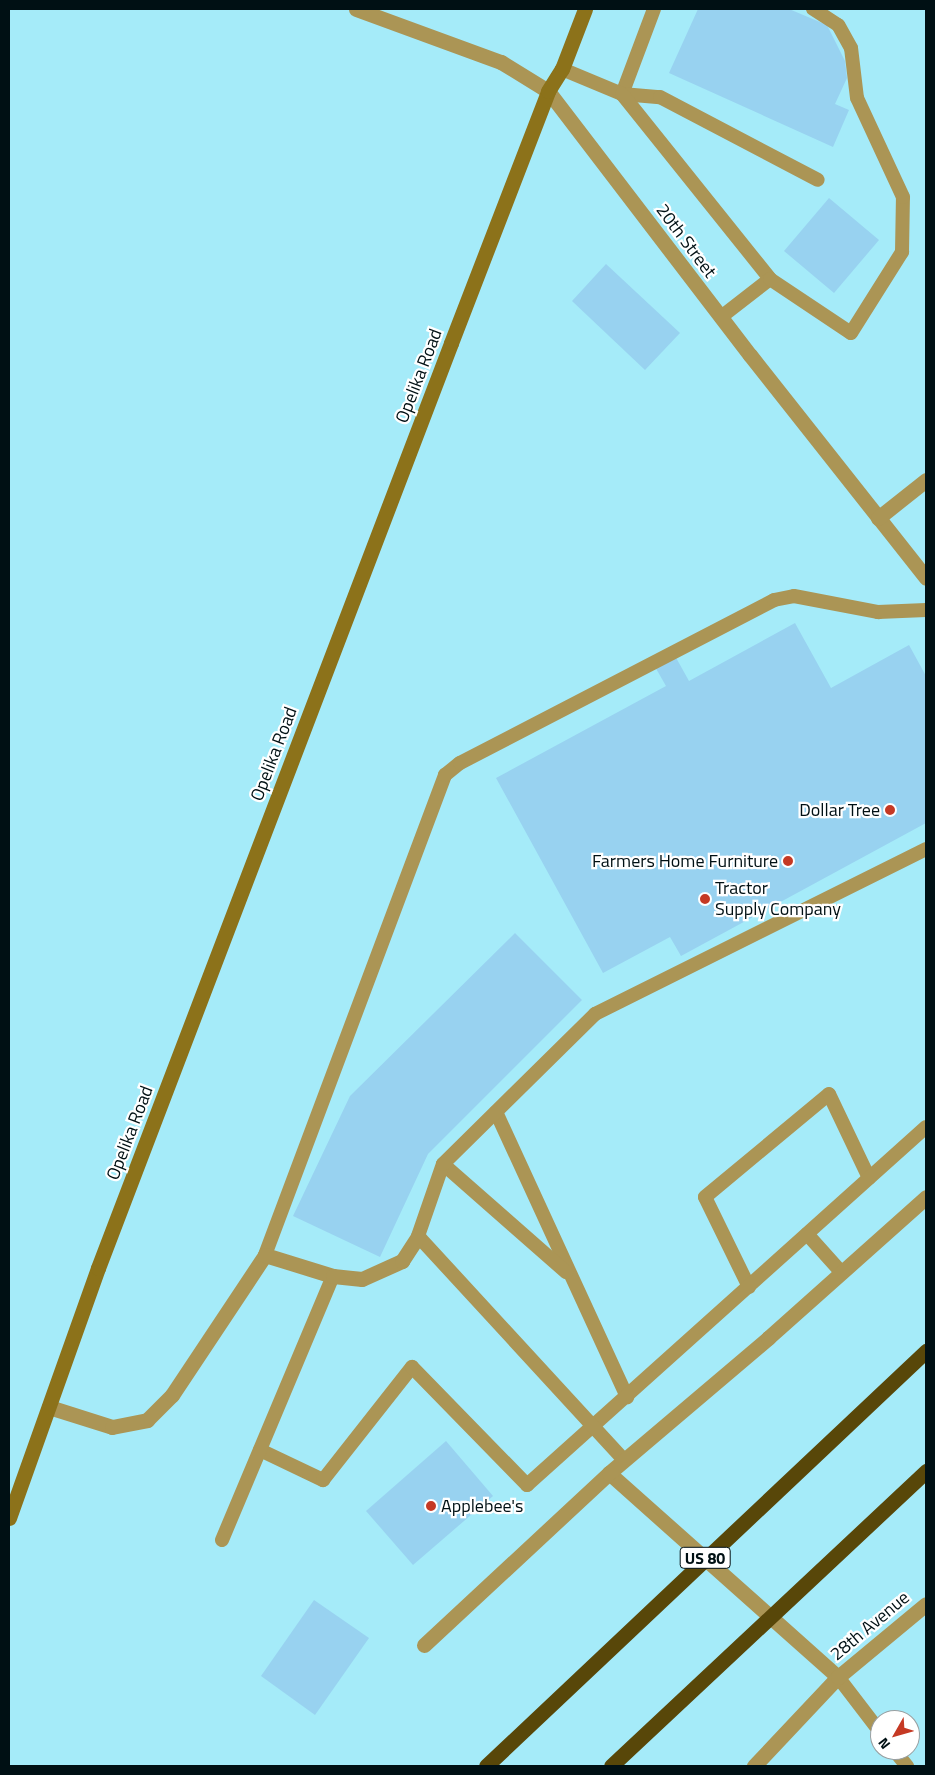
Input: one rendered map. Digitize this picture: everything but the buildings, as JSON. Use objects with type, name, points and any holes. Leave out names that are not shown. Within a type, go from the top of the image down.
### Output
[{"type":"highway","name":"US 80","points":[[486,1766],[926,1351]]},
{"type":"highway","points":[[612,1766],[926,1471]]},
{"type":"main road","name":"Opelika Road","points":[[9,1518],[98,1268],[548,91],[562,69],[585,9]]},
{"type":"street","name":"20th Street","points":[[356,9],[501,62],[548,91],[721,317],[926,578]]},
{"type":"street","points":[[878,518],[926,480]]},
{"type":"street","points":[[424,1645],[609,1473],[842,1273],[926,1197]]},
{"type":"street","points":[[49,1407],[112,1427],[147,1420],[172,1395],[265,1255],[334,1276],[362,1279],[402,1261],[418,1236]]},
{"type":"street","points":[[609,1473],[770,1619],[838,1677]]},
{"type":"street","name":"28th Avenue","points":[[754,1766],[838,1677],[926,1604]]},
{"type":"lane","points":[[622,94],[654,9]]},
{"type":"lane","points":[[622,94],[770,279],[851,333],[902,252],[902,197],[857,98],[851,48],[838,25],[813,9]]},
{"type":"lane","points":[[562,69],[622,94],[660,97],[818,180]]},
{"type":"lane","points":[[721,317],[770,279]]},
{"type":"lane","points":[[265,1255],[445,775],[460,763],[774,600],[794,596],[878,612],[926,610]]},
{"type":"lane","points":[[624,1460],[418,1236],[443,1164],[595,1014],[926,850]]},
{"type":"lane","points":[[749,1287],[705,1197],[829,1094],[870,1178]]},
{"type":"lane","points":[[496,1112],[627,1397]]},
{"type":"lane","points":[[260,1450],[323,1480],[412,1367],[527,1485],[593,1428],[926,1127]]},
{"type":"lane","points":[[443,1164],[571,1275]]},
{"type":"lane","points":[[807,1234],[842,1273]]},
{"type":"lane","points":[[222,1540],[334,1276]]},
{"type":"lane","points":[[838,1677],[870,1719]]},
{"type":"place","name":"Dollar Tree","points":[[890,810]]},
{"type":"place","name":"Farmers Home Furniture","points":[[788,861]]},
{"type":"place","name":"Tractor Supply Company","points":[[705,899]]},
{"type":"place","name":"Applebee's","points":[[431,1506]]}]
